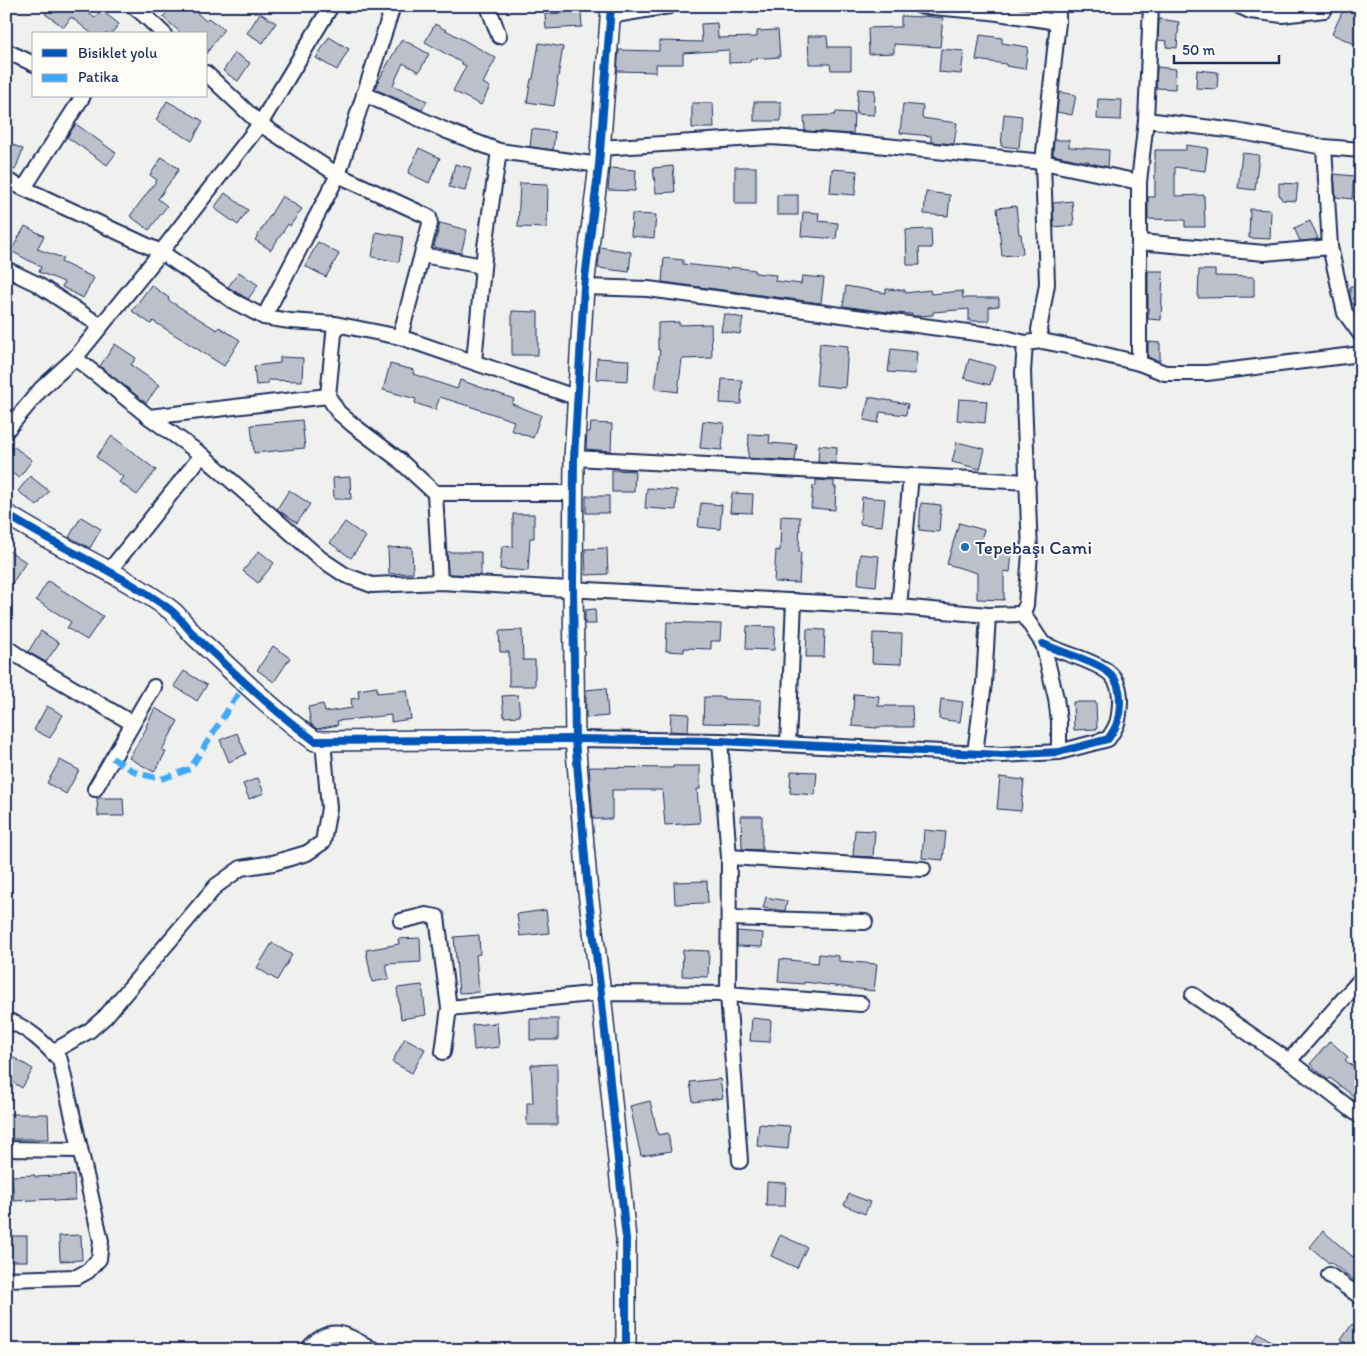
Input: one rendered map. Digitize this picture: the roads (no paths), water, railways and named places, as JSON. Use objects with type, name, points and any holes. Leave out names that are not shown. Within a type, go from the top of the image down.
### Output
[{"type":"street","points":[[133,6],[162,32]]},
{"type":"street","points":[[6,431],[41,388],[74,358],[101,326],[260,124],[331,6]]},
{"type":"street","points":[[264,317],[338,175],[393,6]]},
{"type":"street","points":[[488,6],[499,36]]},
{"type":"street","points":[[626,1350],[626,1239],[588,892],[575,740],[574,458],[584,288],[599,156],[610,11],[669,6]]},
{"type":"street","points":[[920,6],[991,12],[1058,22]]},
{"type":"street","points":[[1042,341],[1039,330],[1047,284],[1043,162],[1058,22],[1058,6]]},
{"type":"street","points":[[1139,363],[1139,182],[1146,120],[1151,6]]},
{"type":"street","points":[[1239,6],[1250,11],[1282,15],[1324,10],[1326,6]]},
{"type":"street","points":[[6,51],[32,63]]},
{"type":"street","points":[[208,75],[260,124],[338,175],[429,217],[430,224],[400,336]]},
{"type":"street","points":[[364,94],[447,131],[499,151],[599,156],[771,137],[856,143],[1043,162],[1139,182]]},
{"type":"street","points":[[24,188],[82,98]]},
{"type":"street","points":[[1146,120],[1236,131],[1324,147],[1361,150]]},
{"type":"street","points":[[1324,147],[1330,247],[1345,313],[1361,335]]},
{"type":"street","points":[[474,361],[483,266],[499,151]]},
{"type":"street","points":[[6,180],[161,252],[233,301],[264,317],[290,322],[335,324],[400,336],[578,398]]},
{"type":"street","points":[[1139,242],[1265,253],[1330,247]]},
{"type":"street","points":[[422,256],[483,266]]},
{"type":"street","points":[[6,269],[37,284],[101,326]]},
{"type":"street","points":[[584,288],[648,289],[998,336],[1025,343],[1042,341],[1139,363],[1165,373],[1207,373],[1361,354]]},
{"type":"street","points":[[335,324],[328,396],[338,412],[398,459],[435,493],[574,493]]},
{"type":"street","points":[[1023,614],[1026,605],[1030,553],[1023,372],[1025,343]]},
{"type":"street","points":[[74,358],[149,417],[202,455],[322,559],[345,575],[372,586],[440,582],[899,607],[988,615],[1023,614]]},
{"type":"street","points":[[149,417],[328,396]]},
{"type":"street","points":[[109,571],[202,455]]},
{"type":"street","points":[[574,458],[1028,482]]},
{"type":"street","points":[[899,607],[912,476]]},
{"type":"street","points":[[435,493],[440,582]]},
{"type":"street","points":[[6,514],[109,571],[170,609],[191,632],[298,729],[315,741],[720,740],[1002,755],[1059,752],[1108,739],[1119,719],[1120,695],[1118,685],[1113,677],[1104,668],[1043,644]]},
{"type":"street","points":[[788,744],[794,601]]},
{"type":"street","points":[[1023,614],[1043,644],[1056,698],[1059,721],[1059,752]]},
{"type":"street","points":[[975,753],[984,683],[988,615]]},
{"type":"street","points":[[6,647],[132,723]]},
{"type":"street","points":[[95,789],[154,686]]},
{"type":"street","points":[[720,740],[728,857],[728,994],[740,1161]]},
{"type":"street","points":[[52,1052],[89,1031],[105,1018],[216,886],[241,868],[307,854],[323,842],[329,808],[323,741]]},
{"type":"street","points":[[728,857],[923,869]]},
{"type":"street","points":[[401,921],[426,915],[437,917],[449,1008],[443,1052]]},
{"type":"street","points":[[729,918],[865,922]]},
{"type":"street","points":[[1289,1061],[1361,979]]},
{"type":"street","points":[[449,1008],[600,992],[728,994],[861,1004]]},
{"type":"street","points":[[1193,995],[1289,1061],[1361,1117]]},
{"type":"street","points":[[6,1020],[42,1041],[60,1060],[101,1241],[99,1259],[88,1271],[77,1277],[6,1279]]},
{"type":"street","points":[[6,1149],[80,1150]]},
{"type":"street","points":[[1329,1275],[1361,1297]]},
{"type":"street","points":[[307,1350],[318,1338],[328,1334],[342,1334],[374,1350]]},
{"type":"place","name":"Tepebaşı Cami","points":[[965,547]]}]
